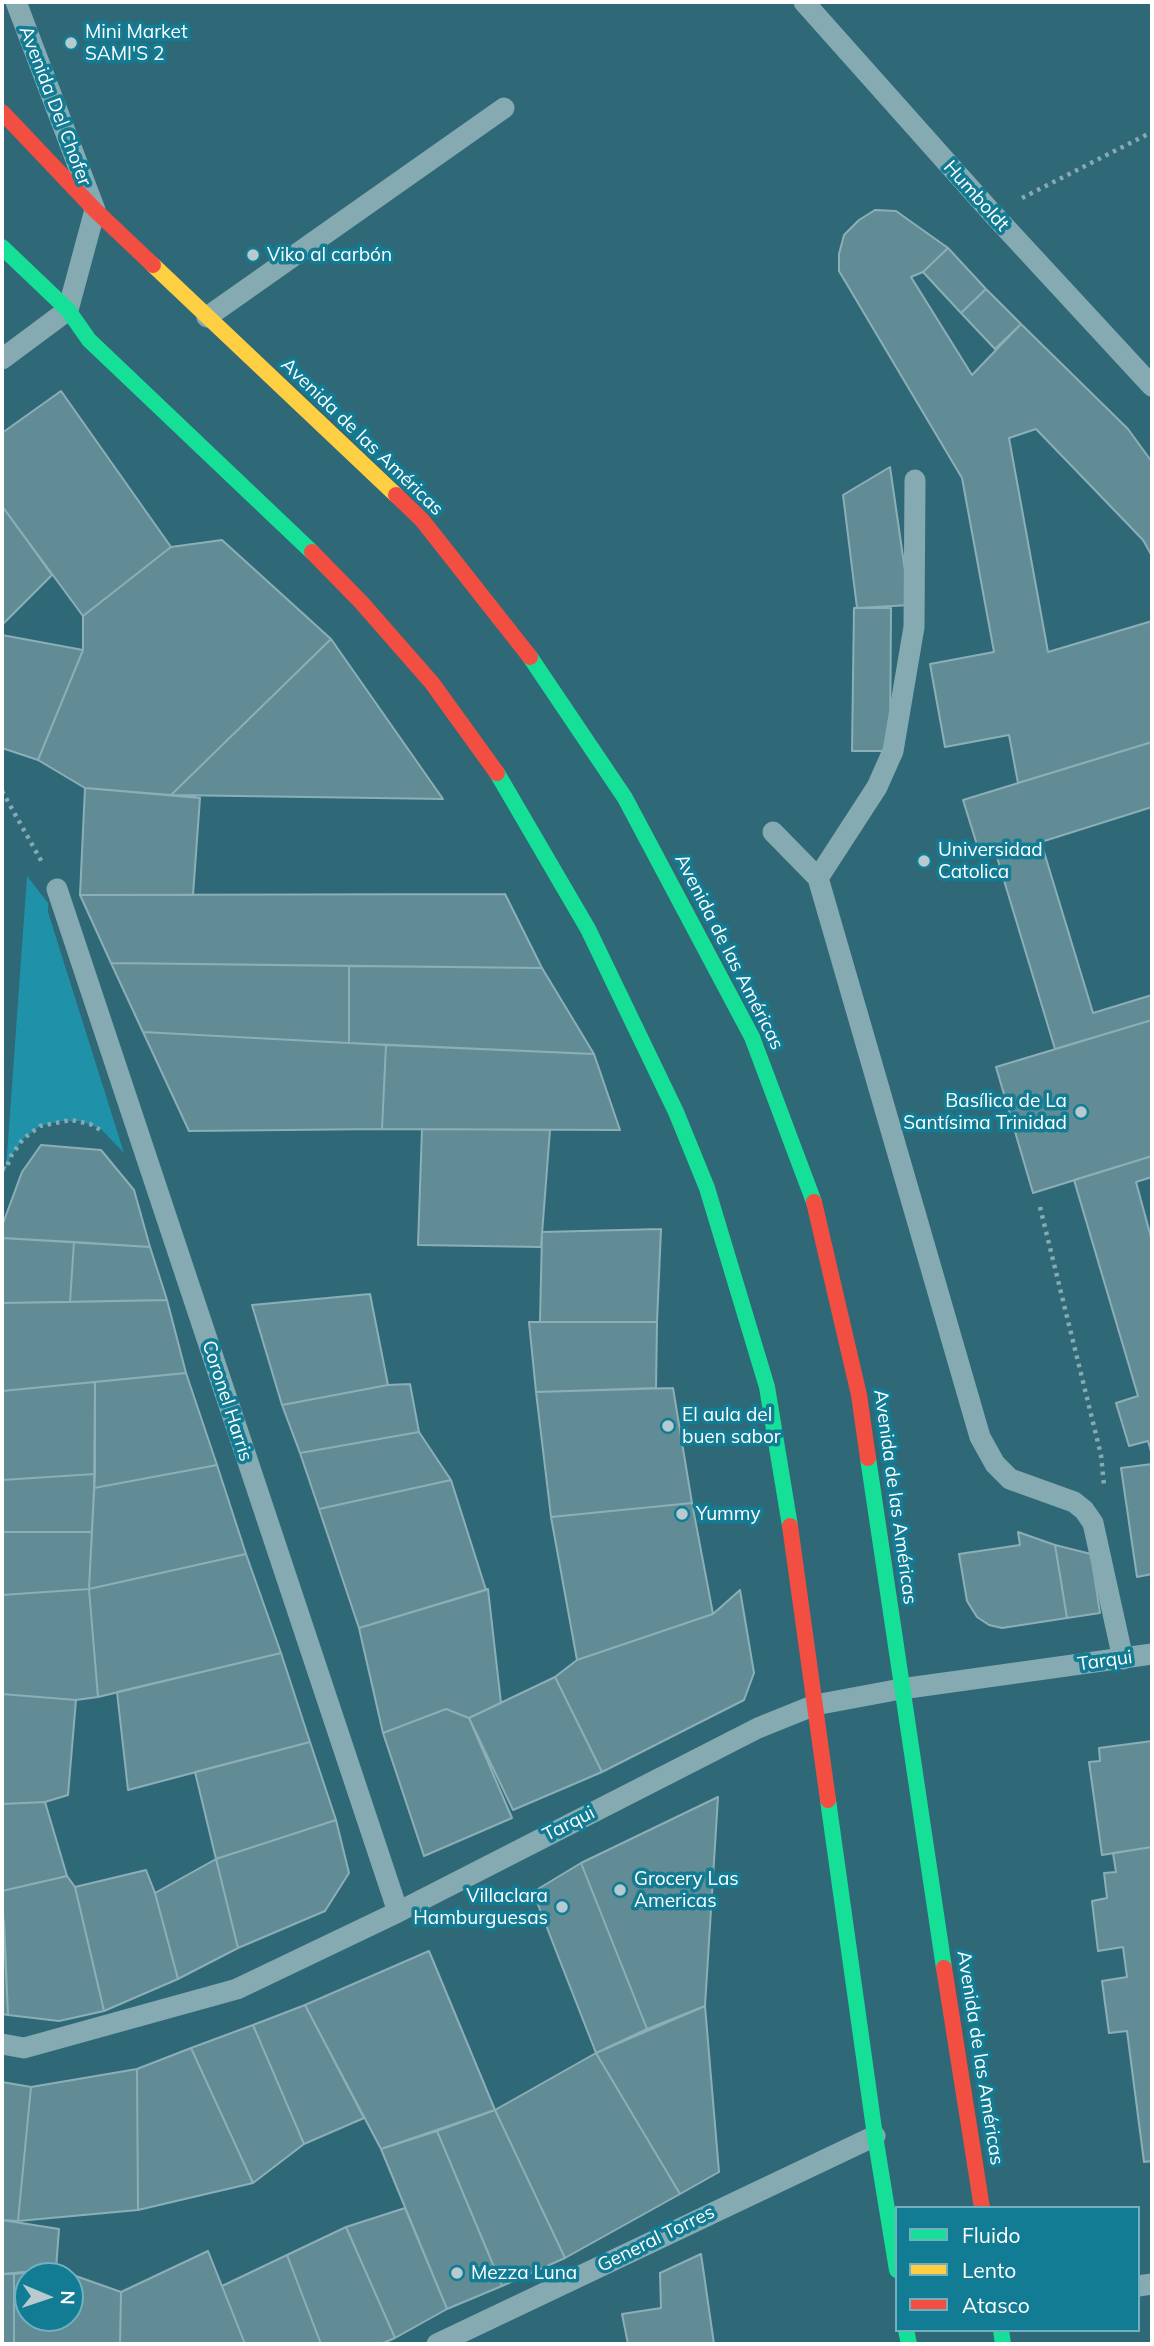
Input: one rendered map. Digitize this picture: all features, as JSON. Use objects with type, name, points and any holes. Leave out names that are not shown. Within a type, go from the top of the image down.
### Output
[{"type":"main road","name":"Avenida de las Américas","points":[[2,113],[95,210],[422,520],[534,662],[625,798],[752,1037],[815,1205],[859,1395],[901,1689],[982,2206]]},
{"type":"main road","points":[[2,247],[68,310],[89,340],[362,602],[432,683],[492,764],[588,929],[676,1112],[707,1188],[767,1387],[785,1487],[875,2136],[895,2258]]},
{"type":"street","name":"Avenida Del Chofer","points":[[16,2],[95,210]]},
{"type":"street","name":"Humboldt","points":[[804,2],[992,213],[1152,386]]},
{"type":"street","points":[[208,317],[504,108]]},
{"type":"street","points":[[2,359],[68,310],[95,210]]},
{"type":"street","points":[[818,878],[877,787],[893,751],[914,627],[915,480]]},
{"type":"street","points":[[773,832],[818,878],[980,1437],[996,1464],[1010,1479],[1074,1502],[1093,1523],[1123,1659]]},
{"type":"street","name":"Coronel Harris","points":[[57,889],[398,1912]]},
{"type":"street","name":"Tarqui","points":[[2,2044],[24,2048],[237,1989],[398,1912],[758,1728],[815,1704],[901,1689],[1152,1654]]},
{"type":"street","name":"General Torres","points":[[437,2344],[875,2136]]},
{"type":"path","points":[[992,213],[1152,132]]},
{"type":"path","points":[[2,791],[57,889]]},
{"type":"path","points":[[2,1168],[6,1169],[16,1147],[32,1132],[40,1126],[61,1121],[90,1124],[101,1129],[124,1153],[145,1153]]},
{"type":"path","points":[[1040,1207],[1101,1455],[1104,1485],[1093,1523]]},
{"type":"shaded area","points":[[27,876],[48,903],[48,912],[124,1153],[101,1129],[80,1121],[61,1121],[40,1126],[23,1139],[6,1169]]},
{"type":"building","points":[[875,210],[896,211],[948,248],[923,272],[911,277],[972,375],[1021,324],[1128,429],[1152,462],[1152,556],[1143,540],[1036,429],[1009,438],[1048,652],[1152,621],[1152,742],[1018,783],[1009,735],[945,747],[930,664],[994,652],[962,478],[839,271],[839,254],[844,235],[859,220]]},
{"type":"building","points":[[948,248],[986,289],[961,313],[923,272]]},
{"type":"building","points":[[986,289],[1021,324],[995,349],[961,313]]},
{"type":"building","points":[[61,391],[171,547],[83,616],[2,506],[2,433]]},
{"type":"building","points":[[890,467],[910,605],[857,608],[843,495]]},
{"type":"building","points":[[2,506],[52,575],[2,625]]},
{"type":"building","points":[[222,540],[331,639],[171,795],[85,788],[38,760],[83,650],[83,616],[171,547]]},
{"type":"building","points":[[854,608],[891,608],[890,751],[852,751]]},
{"type":"building","points":[[2,635],[83,650],[38,760],[2,748]]},
{"type":"building","points":[[331,639],[443,799],[171,795]]},
{"type":"building","points":[[1152,742],[1152,807],[1041,842],[1093,1013],[1152,995],[1152,1020],[1055,1049],[993,844],[978,848],[963,800]]},
{"type":"building","points":[[85,788],[200,798],[193,895],[80,895]]},
{"type":"building","points":[[505,894],[542,968],[111,963],[80,895]]},
{"type":"building","points":[[111,963],[349,966],[349,1043],[143,1032]]},
{"type":"building","points":[[349,966],[542,968],[594,1054],[349,1043]]},
{"type":"building","name":"Basílica de La Santísima Trinidad","points":[[1152,1020],[1152,1156],[1033,1193],[996,1067]]},
{"type":"building","points":[[143,1032],[386,1045],[382,1129],[189,1131]]},
{"type":"building","points":[[386,1045],[594,1054],[620,1130],[382,1129]]},
{"type":"building","points":[[422,1129],[550,1130],[541,1247],[418,1245]]},
{"type":"building","points":[[41,1145],[101,1150],[134,1190],[150,1247],[2,1238],[2,1226],[22,1172]]},
{"type":"building","points":[[1152,1156],[1152,1177],[1136,1182],[1152,1241],[1152,1455],[1148,1441],[1129,1446],[1116,1403],[1138,1396],[1074,1180]]},
{"type":"building","points":[[661,1229],[657,1322],[540,1322],[542,1232]]},
{"type":"building","points":[[2,1238],[74,1242],[70,1302],[2,1303]]},
{"type":"building","points":[[74,1242],[150,1247],[167,1300],[70,1302]]},
{"type":"building","points":[[370,1294],[388,1385],[282,1405],[252,1305]]},
{"type":"building","points":[[167,1300],[186,1373],[2,1391],[2,1303]]},
{"type":"building","points":[[529,1322],[657,1322],[656,1388],[536,1392]]},
{"type":"building","points":[[186,1373],[217,1465],[94,1488],[95,1382]]},
{"type":"building","points":[[95,1382],[95,1474],[2,1480],[2,1391]]},
{"type":"building","points":[[410,1384],[419,1432],[300,1453],[282,1405],[388,1385]]},
{"type":"building","points":[[673,1388],[692,1503],[551,1517],[536,1392]]},
{"type":"building","points":[[419,1432],[451,1480],[319,1509],[300,1453]]},
{"type":"building","points":[[1152,1464],[1152,1574],[1137,1577],[1121,1468]]},
{"type":"building","points":[[217,1465],[246,1554],[89,1589],[94,1488]]},
{"type":"building","points":[[95,1474],[92,1532],[2,1532],[2,1480]]},
{"type":"building","points":[[451,1480],[486,1590],[359,1628],[319,1509]]},
{"type":"building","points":[[692,1503],[713,1614],[577,1660],[551,1517]]},
{"type":"building","points":[[2,1532],[92,1532],[89,1589],[2,1595]]},
{"type":"building","points":[[1018,1532],[1055,1545],[1067,1618],[1002,1628],[989,1625],[977,1617],[967,1601],[959,1554],[1020,1545]]},
{"type":"building","points":[[1055,1545],[1091,1554],[1100,1613],[1067,1618]]},
{"type":"building","points":[[246,1554],[281,1653],[98,1697],[89,1589]]},
{"type":"building","points":[[89,1589],[98,1697],[76,1700],[2,1694],[2,1595]]},
{"type":"building","points":[[488,1589],[501,1703],[469,1718],[446,1709],[383,1733],[359,1628]]},
{"type":"building","points":[[740,1590],[754,1673],[744,1700],[602,1772],[555,1677],[577,1660],[713,1614]]},
{"type":"building","points":[[281,1653],[310,1742],[128,1790],[117,1692]]},
{"type":"building","points":[[555,1677],[602,1772],[513,1810],[469,1718]]},
{"type":"building","points":[[2,1694],[76,1700],[68,1795],[45,1802],[2,1804]]},
{"type":"building","points":[[446,1709],[469,1718],[512,1818],[424,1856],[383,1733]]},
{"type":"building","points":[[1152,1741],[1152,1847],[1102,1855],[1089,1762],[1100,1761],[1099,1748]]},
{"type":"building","points":[[310,1742],[336,1820],[216,1859],[195,1772]]},
{"type":"building","points":[[718,1797],[705,2006],[647,2029],[581,1863]]},
{"type":"building","points":[[45,1802],[67,1876],[2,1891],[2,1804]]},
{"type":"building","points":[[336,1820],[349,1873],[325,1911],[238,1948],[216,1859]]},
{"type":"building","points":[[1152,1847],[1152,2161],[1144,2162],[1127,2031],[1109,2033],[1102,1981],[1127,1977],[1123,1947],[1098,1951],[1092,1901],[1107,1898],[1104,1873],[1116,1872],[1113,1853]]},
{"type":"building","points":[[216,1859],[238,1948],[178,1979],[155,1893]]},
{"type":"building","points":[[581,1863],[647,2029],[596,2053],[533,1892]]},
{"type":"building","points":[[146,1870],[155,1893],[178,1979],[104,2011],[75,1887]]},
{"type":"building","points":[[67,1876],[75,1887],[104,2011],[59,2021],[8,2015],[2,1891]]},
{"type":"building","points":[[2,1920],[4,1921],[8,2015],[2,2014]]},
{"type":"building","points":[[429,1951],[495,2110],[381,2149],[305,2005]]},
{"type":"building","points":[[305,2005],[364,2118],[304,2144],[253,2025]]},
{"type":"building","points":[[705,2006],[719,2172],[680,2194],[596,2053]]},
{"type":"building","points":[[253,2025],[304,2144],[253,2183],[191,2048]]},
{"type":"building","points":[[191,2048],[253,2183],[138,2210],[137,2069]]},
{"type":"building","points":[[596,2053],[680,2194],[565,2258],[495,2110]]},
{"type":"building","points":[[137,2069],[138,2210],[18,2221],[31,2087]]},
{"type":"building","points":[[2,2082],[31,2087],[18,2221],[2,2220]]},
{"type":"building","points":[[495,2110],[565,2258],[502,2286],[437,2131]]},
{"type":"building","points":[[437,2131],[502,2286],[447,2309],[381,2149]]},
{"type":"building","points":[[405,2208],[447,2309],[395,2338],[346,2227]]},
{"type":"building","points":[[2,2220],[59,2229],[57,2262],[14,2262],[14,2273],[2,2274]]},
{"type":"building","points":[[346,2227],[395,2338],[381,2344],[321,2344],[287,2255]]},
{"type":"building","points":[[208,2251],[245,2344],[120,2344],[121,2292]]},
{"type":"building","points":[[701,2254],[714,2344],[628,2344],[622,2314],[661,2308],[660,2273]]},
{"type":"building","points":[[287,2255],[321,2344],[245,2344],[222,2286]]},
{"type":"building","points":[[2,2274],[14,2274],[14,2344],[2,2344]]},
{"type":"building","points":[[84,2279],[121,2292],[120,2344],[14,2344],[14,2332],[84,2332]]},
{"type":"traffic: fast","points":[[2,247],[68,310],[89,340],[312,552]]},
{"type":"traffic: fast","points":[[530,657],[625,798],[752,1037],[814,1202]]},
{"type":"traffic: fast","points":[[497,773],[588,929],[676,1112],[707,1188],[767,1387],[790,1526]]},
{"type":"traffic: fast","points":[[868,1458],[944,1968]]},
{"type":"traffic: fast","points":[[828,1800],[875,2136],[895,2258]]},
{"type":"traffic: fast","points":[[906,2332],[909,2344]]},
{"type":"traffic: fast","points":[[1001,2332],[1003,2344]]},
{"type":"traffic: slow","points":[[153,265],[396,495]]},
{"type":"traffic: jam","points":[[2,112],[95,210],[153,265]]},
{"type":"traffic: jam","points":[[396,495],[422,520],[530,657]]},
{"type":"traffic: jam","points":[[312,552],[361,602],[432,683],[497,773]]},
{"type":"traffic: jam","points":[[814,1202],[859,1395],[868,1458]]},
{"type":"traffic: jam","points":[[790,1526],[828,1800]]},
{"type":"traffic: jam","points":[[944,1968],[982,2206]]},
{"type":"place","name":"Mini Market SAMI'S 2","points":[[71,43]]},
{"type":"place","name":"Viko al carbón","points":[[253,255]]},
{"type":"place","name":"Universidad Catolica","points":[[924,861]]},
{"type":"place","name":"Basílica de La Santísima Trinidad","points":[[1081,1112]]},
{"type":"place","name":"El aula del buen sabor","points":[[668,1426]]},
{"type":"place","name":"Yummy","points":[[682,1514]]},
{"type":"place","name":"Grocery Las Americas","points":[[620,1890]]},
{"type":"place","name":"Villaclara Hamburguesas","points":[[562,1907]]},
{"type":"place","name":"Mezza Luna","points":[[457,2273]]}]
